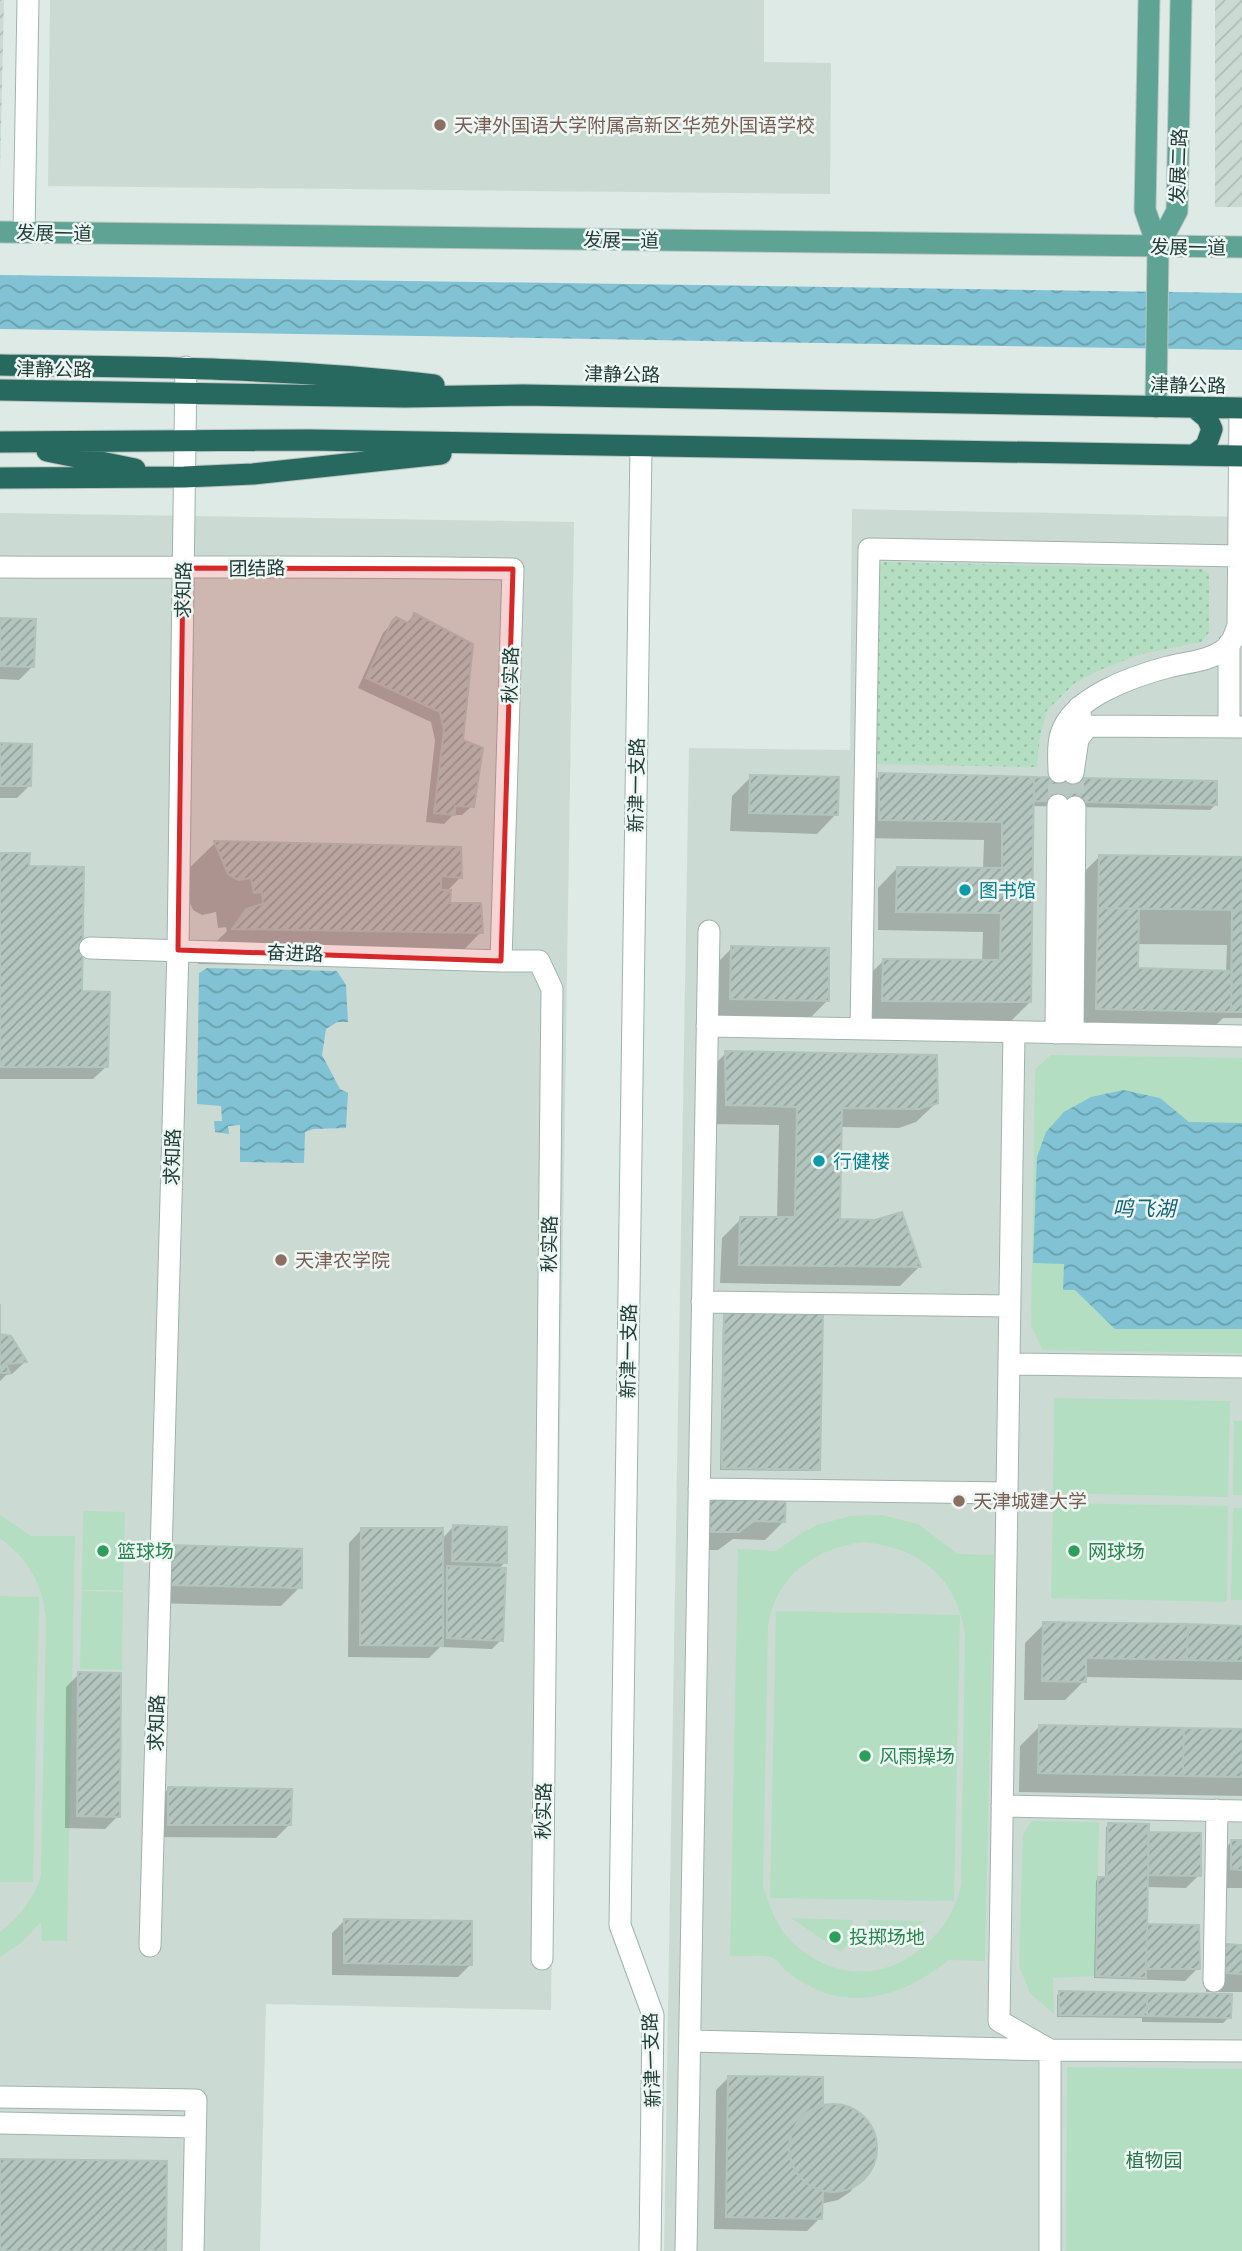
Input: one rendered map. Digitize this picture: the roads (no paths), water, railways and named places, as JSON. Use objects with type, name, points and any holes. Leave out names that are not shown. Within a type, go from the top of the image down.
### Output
[{"type":"highway","points":[[0,365],[186,367],[344,376],[523,395]]},
{"type":"highway","name":"津静公路","points":[[0,390],[405,397],[523,395],[1241,408]]},
{"type":"highway","points":[[1194,455],[1206,446],[1212,429],[1207,418],[1195,408]]},
{"type":"highway","points":[[0,442],[310,440],[1240,456]]},
{"type":"highway","points":[[0,442],[184,477]]},
{"type":"highway","points":[[0,478],[253,474],[523,445]]},
{"type":"main road","name":"发展二路","points":[[1149,0],[1145,210],[1158,247]]},
{"type":"main road","name":"发展二路","points":[[1158,247],[1177,211],[1181,0]]},
{"type":"main road","name":"发展一道","points":[[0,232],[1242,247]]},
{"type":"main road","points":[[1156,408],[1158,247]]},
{"type":"street","points":[[24,232],[28,0]]},
{"type":"street","name":"求知路","points":[[149,1946],[178,950],[186,367]]},
{"type":"street","points":[[1083,717],[1123,683],[1164,668],[1203,659],[1227,648],[1238,625],[1241,408]]},
{"type":"street","name":"新津一支路","points":[[641,446],[620,1925],[653,2015],[650,2251]]},
{"type":"street","points":[[861,1029],[869,549],[1239,555]]},
{"type":"street","name":"团结路","points":[[0,567],[357,566],[513,569]]},
{"type":"street","name":"秋实路","points":[[513,569],[501,961],[539,961],[552,989],[542,1959]]},
{"type":"street","points":[[1066,773],[1061,734],[1066,721],[1083,717],[1236,727],[1229,644]]},
{"type":"street","points":[[1064,1033],[1067,806]]},
{"type":"street","points":[[686,2251],[709,931]]},
{"type":"street","name":"奋进路","points":[[90,948],[501,961]]},
{"type":"street","points":[[707,1026],[1242,1036]]},
{"type":"street","points":[[1014,1032],[999,2021],[1050,2050]]},
{"type":"street","points":[[702,1302],[1010,1306]]},
{"type":"street","points":[[1009,1364],[1242,1367]]},
{"type":"street","points":[[699,1489],[1007,1493]]},
{"type":"street","points":[[1002,1806],[1242,1811]]},
{"type":"street","points":[[1214,1982],[1217,1810]]},
{"type":"street","points":[[690,2041],[1050,2050],[1242,2051]]},
{"type":"street","points":[[1050,2050],[1050,2251]]},
{"type":"street","points":[[0,2097],[196,2100],[193,2251]]},
{"type":"street","points":[[0,2123],[195,2127]]},
{"type":"water","points":[[0,275],[1242,293],[1242,350],[0,329]]},
{"type":"water","points":[[207,968],[337,971],[346,985],[348,1022],[337,1022],[326,1029],[322,1055],[340,1089],[348,1093],[346,1128],[313,1129],[305,1132],[304,1163],[240,1162],[240,1125],[228,1126],[229,1134],[215,1132],[214,1121],[222,1121],[221,1106],[197,1104],[199,973]]},
{"type":"water","name":"鸣飞湖","points":[[1123,1090],[1160,1098],[1189,1122],[1242,1123],[1242,1329],[1115,1329],[1075,1290],[1063,1290],[1064,1264],[1033,1263],[1037,1157],[1046,1132],[1064,1112],[1091,1097]]},
{"type":"tunnel","points":[[1058,805],[1059,772]]},
{"type":"tunnel","points":[[1073,773],[1075,807]]},
{"type":"place","name":"天津外国语大学附属高新区华苑外国语学校","points":[[440,125]]},
{"type":"place","name":"图书馆","points":[[965,890]]},
{"type":"place","name":"行健楼","points":[[819,1161]]},
{"type":"place","name":"天津农学院","points":[[281,1260]]},
{"type":"place","name":"天津城建大学","points":[[959,1501]]},
{"type":"place","name":"篮球场","points":[[103,1551]]},
{"type":"place","name":"网球场","points":[[1074,1551]]},
{"type":"place","name":"风雨操场","points":[[865,1756]]},
{"type":"place","name":"投掷场地","points":[[835,1937]]},
{"type":"park label","name":"植物园","points":[[1154,2160]]}]
